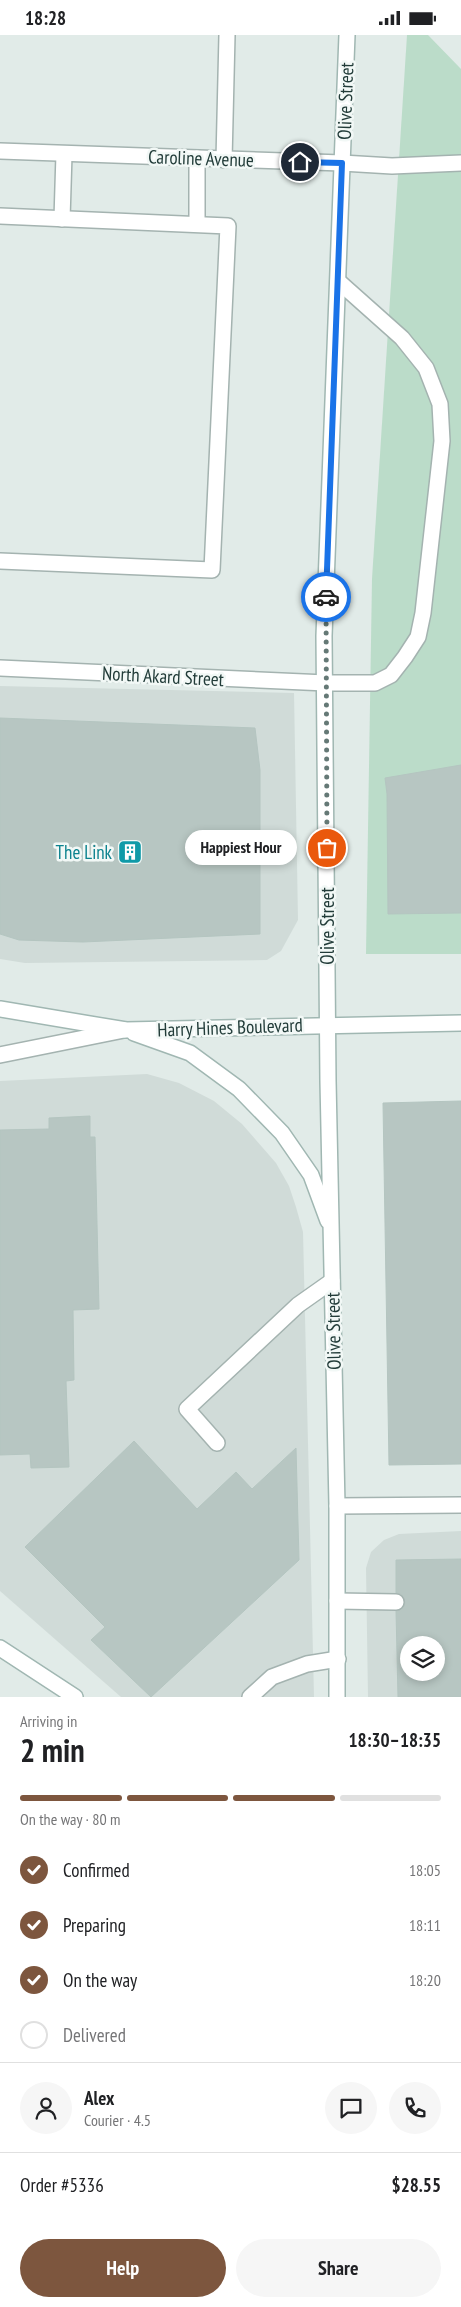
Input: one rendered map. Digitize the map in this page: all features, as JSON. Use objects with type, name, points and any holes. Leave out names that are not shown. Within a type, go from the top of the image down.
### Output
[{"type":"main road","points":[[224,160],[228,35]]},
{"type":"main road","name":"Olive Street","points":[[337,1697],[337,1506],[328,1025],[326,683],[324,636],[347,35]]},
{"type":"main road","name":"Caroline Avenue","points":[[0,151],[392,165],[461,163]]},
{"type":"main road","points":[[62,219],[64,154]]},
{"type":"main road","points":[[197,158],[197,223]]},
{"type":"main road","points":[[0,216],[197,223],[228,226],[212,570],[0,561]]},
{"type":"main road","name":"North Akard Street","points":[[0,668],[326,683],[375,683],[391,675],[406,657],[418,637],[423,613],[442,441],[440,404],[426,368],[402,338],[338,281]]},
{"type":"main road","name":"Harry Hines Boulevard","points":[[0,1009],[126,1030],[461,1023]]},
{"type":"main road","points":[[0,1055],[126,1030],[190,1053],[239,1089],[282,1133],[311,1175],[332,1232]]},
{"type":"main road","points":[[217,1443],[187,1409],[298,1305],[332,1281]]},
{"type":"main road","points":[[337,1506],[461,1505]]},
{"type":"main road","points":[[337,1601],[396,1602]]},
{"type":"main road","points":[[0,1648],[75,1697]]},
{"type":"main road","points":[[250,1697],[272,1677],[307,1664],[338,1659]]},
{"type":"shaded area","name":"The Link","points":[[0,686],[294,693],[298,920],[281,951],[267,960],[25,963],[0,959]]},
{"type":"shaded area","points":[[147,1074],[179,1083],[214,1101],[242,1124],[276,1163],[289,1186],[303,1232],[314,1697],[121,1697],[0,1591],[0,1081]]},
{"type":"shaded area","points":[[461,1531],[461,1697],[368,1697],[366,1568],[371,1552],[384,1540],[399,1534]]},
{"type":"green space","points":[[407,35],[428,35],[461,69],[461,954],[366,954],[372,579]]},
{"type":"building","name":"The Link","points":[[0,718],[255,728],[260,770],[260,934],[83,942],[19,940],[0,934]]},
{"type":"building","points":[[461,765],[461,913],[388,914],[387,794],[385,778]]},
{"type":"building","points":[[461,1101],[461,1464],[389,1465],[383,1103]]},
{"type":"building","points":[[90,1116],[90,1137],[95,1137],[99,1309],[73,1310],[74,1380],[66,1381],[69,1467],[31,1468],[30,1454],[0,1455],[0,1130],[49,1129],[49,1118]]},
{"type":"building","points":[[134,1441],[197,1509],[236,1472],[252,1489],[296,1448],[299,1560],[151,1697],[91,1640],[105,1627],[25,1547]]},
{"type":"building","points":[[461,1559],[461,1697],[398,1697],[396,1611],[404,1607],[405,1602],[401,1594],[396,1593],[396,1560]]},
{"type":"way so far","points":[[326,597],[324,636],[327,848]]},
{"type":"place","name":"Happiest Hour","points":[[327,848]]},
{"type":"place","name":"The Link","points":[[130,852]]},
{"type":"route","points":[[300,162],[342,163],[326,597]]}]
